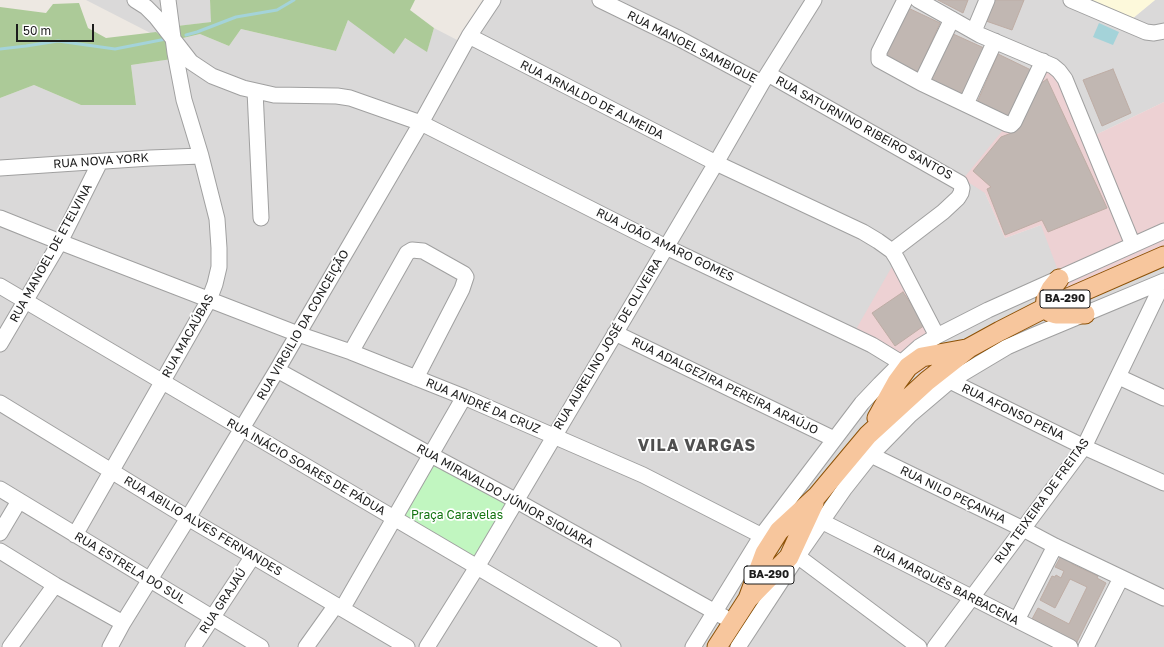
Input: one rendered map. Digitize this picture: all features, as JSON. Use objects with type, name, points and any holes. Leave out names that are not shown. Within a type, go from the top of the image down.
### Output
[{"type":"main road","name":"BA-290","points":[[748,599],[770,539],[817,496],[868,435],[907,373],[943,377],[969,348],[1045,308],[1164,256]]},
{"type":"main road","points":[[1059,279],[1051,288],[1046,299],[1045,308],[1056,314],[1085,314]]},
{"type":"main road","points":[[907,373],[969,348]]},
{"type":"main road","points":[[907,373],[930,360],[943,377]]},
{"type":"main road","name":"BA-290","points":[[717,647],[748,599],[792,553],[817,496]]},
{"type":"main road","points":[[793,533],[792,553],[773,560],[770,539],[793,533]]},
{"type":"street","points":[[137,1],[153,0]]},
{"type":"street","name":"RUA MACAÚBAS","points":[[76,535],[209,300],[219,267],[217,219],[201,156],[184,100],[175,53],[168,0]]},
{"type":"street","name":"RUA VIRGILIO DA CONCEIÇÃO","points":[[110,647],[123,623],[277,370],[421,123],[469,36],[493,0]]},
{"type":"street","name":"RUA MANOEL SAMBIQUE","points":[[600,0],[765,78]]},
{"type":"street","name":"RUA AURELINO JOSÉ DE OLIVEIRA","points":[[427,647],[477,566],[765,78],[814,0]]},
{"type":"street","points":[[905,0],[879,52],[879,60],[921,83],[1011,125],[1014,122],[1043,61]]},
{"type":"street","points":[[918,0],[974,31],[1057,68],[1065,79],[1133,245]]},
{"type":"street","points":[[974,31],[988,0]]},
{"type":"street","name":"RUA JOÃO AMARO GOMES","points":[[137,1],[146,7],[156,17],[184,53],[198,67],[212,76],[231,85],[274,95],[336,96],[350,98],[421,123],[666,247],[849,334],[907,373]]},
{"type":"street","points":[[1077,1],[1146,32],[1154,33],[1164,31]]},
{"type":"street","points":[[921,83],[952,19]]},
{"type":"street","name":"RUA ARNALDO DE ALMEIDA","points":[[469,36],[716,163],[863,232],[892,251]]},
{"type":"street","points":[[966,104],[995,41]]},
{"type":"street","name":"RUA SATURNINO RIBEIRO SANTOS","points":[[765,78],[960,183],[962,188],[958,198],[944,212],[892,251]]},
{"type":"street","points":[[255,91],[261,218]]},
{"type":"street","name":"RUA NOVA YORK","points":[[0,168],[201,156]]},
{"type":"street","name":"RUA MANOEL DE ETELVINA","points":[[0,344],[60,242],[100,162]]},
{"type":"street","name":"RUA ANDRÉ DA CRUZ","points":[[0,218],[298,334],[351,352],[464,397],[643,474],[770,539]]},
{"type":"street","points":[[693,647],[715,612],[770,539],[834,439],[867,398],[907,373],[919,347],[988,310],[1164,231]]},
{"type":"street","points":[[351,352],[407,253],[412,250],[423,251],[464,274],[466,277],[464,285],[416,378]]},
{"type":"street","points":[[892,251],[937,336]]},
{"type":"street","points":[[738,647],[792,553],[823,522],[845,488],[871,455],[910,415],[943,377],[1085,314],[1164,281]]},
{"type":"street","name":"RUA TEIXEIRA DE FREITAS","points":[[935,647],[1084,447],[1164,281]]},
{"type":"street","name":"RUA INÁCIO SOARES DE PÁDUA","points":[[0,286],[613,647]]},
{"type":"street","name":"RUA ADALGEZIRA PEREIRA ARAÚJO","points":[[615,333],[834,439]]},
{"type":"street","name":"RUA MIRAVALDO JÚNIOR SIQUARA","points":[[277,370],[515,500],[733,622]]},
{"type":"street","name":"RUA AFONSO PENA","points":[[943,377],[1084,447],[1164,482]]},
{"type":"street","points":[[1119,377],[1164,398]]},
{"type":"street","points":[[306,647],[339,607],[394,519],[464,397]]},
{"type":"street","name":"RUA ABILIO ALVES FERNANDES","points":[[0,403],[188,518],[407,647]]},
{"type":"street","name":"RUA NILO PEÇANHA","points":[[871,455],[1164,598]]},
{"type":"street","name":"RUA ESTRELA DO SUL","points":[[0,489],[261,647]]},
{"type":"street","points":[[0,533],[19,501]]},
{"type":"street","name":"RUA MARQUÊS BARBACENA","points":[[823,522],[1070,647]]},
{"type":"street","points":[[1016,620],[1055,546]]},
{"type":"street","points":[[0,551],[54,585],[123,623]]},
{"type":"street","points":[[792,553],[919,647]]},
{"type":"street","name":"RUA GRAJAÚ","points":[[193,647],[253,556]]},
{"type":"street","points":[[1086,647],[1121,578]]},
{"type":"street","points":[[10,647],[54,585]]},
{"type":"shaded area","points":[[86,0],[210,0],[212,22],[169,27],[168,42]]},
{"type":"shaded area","points":[[484,0],[1087,0],[1132,19],[1155,0],[1164,0],[1164,102],[1085,140],[985,193],[1005,238],[1041,225],[1164,262],[1164,647],[0,647],[0,98],[34,85],[81,105],[136,105],[131,65],[171,59],[168,42],[200,34],[229,46],[241,29],[336,51],[348,20],[404,38],[427,51],[434,28],[461,42]]},
{"type":"shaded area","points":[[1087,0],[1155,0],[1132,19]]},
{"type":"shaded area","points":[[1043,67],[1058,77],[1085,140],[1164,102],[1164,262],[1070,303],[1041,225],[1005,238],[985,193],[963,179],[1003,130],[1015,125]]},
{"type":"shaded area","points":[[894,263],[948,356],[909,379],[855,331]]},
{"type":"green space","points":[[210,0],[415,0],[410,10],[434,28],[427,52],[405,38],[394,54],[348,20],[336,51],[241,29],[229,46],[200,34],[179,39],[177,26],[211,22]]},
{"type":"green space","points":[[79,3],[88,28],[106,38],[156,32],[168,42],[172,59],[131,65],[136,105],[81,105],[34,85],[0,98],[0,7],[46,13],[53,4]]},
{"type":"green space","name":"Praça Caravelas","points":[[434,464],[506,504],[471,563],[400,521]]},
{"type":"water","points":[[1099,23],[1119,32],[1113,45],[1093,37]]},
{"type":"building","points":[[938,0],[968,0],[963,13]]},
{"type":"building","points":[[994,0],[1024,0],[1012,30],[986,21]]},
{"type":"building","points":[[906,7],[940,23],[918,72],[884,56]]},
{"type":"building","points":[[951,33],[984,48],[961,98],[929,84]]},
{"type":"building","points":[[998,54],[1031,70],[1009,120],[976,105]]},
{"type":"building","points":[[1113,69],[1131,113],[1102,126],[1083,80]]},
{"type":"building","points":[[1047,79],[1107,208],[1048,232],[1042,220],[1005,235],[987,189],[991,187],[973,171],[1001,137],[1014,132],[1036,87]]},
{"type":"building","points":[[903,292],[925,325],[895,346],[872,313]]},
{"type":"building","points":[[1061,556],[1073,562],[1072,564],[1098,576],[1097,578],[1106,583],[1076,644],[1066,639],[1067,637],[1032,619],[1038,608],[1069,624],[1087,587],[1070,579],[1055,608],[1040,600],[1052,576],[1055,577],[1056,575],[1061,578],[1064,571],[1055,567]]},
{"type":"waterway","points":[[186,35],[236,17],[277,10],[294,0]]},
{"type":"waterway","points":[[0,49],[58,41],[115,49],[166,39]]},
{"type":"district","name":"VILA VARGAS","points":[[697,446]]}]
